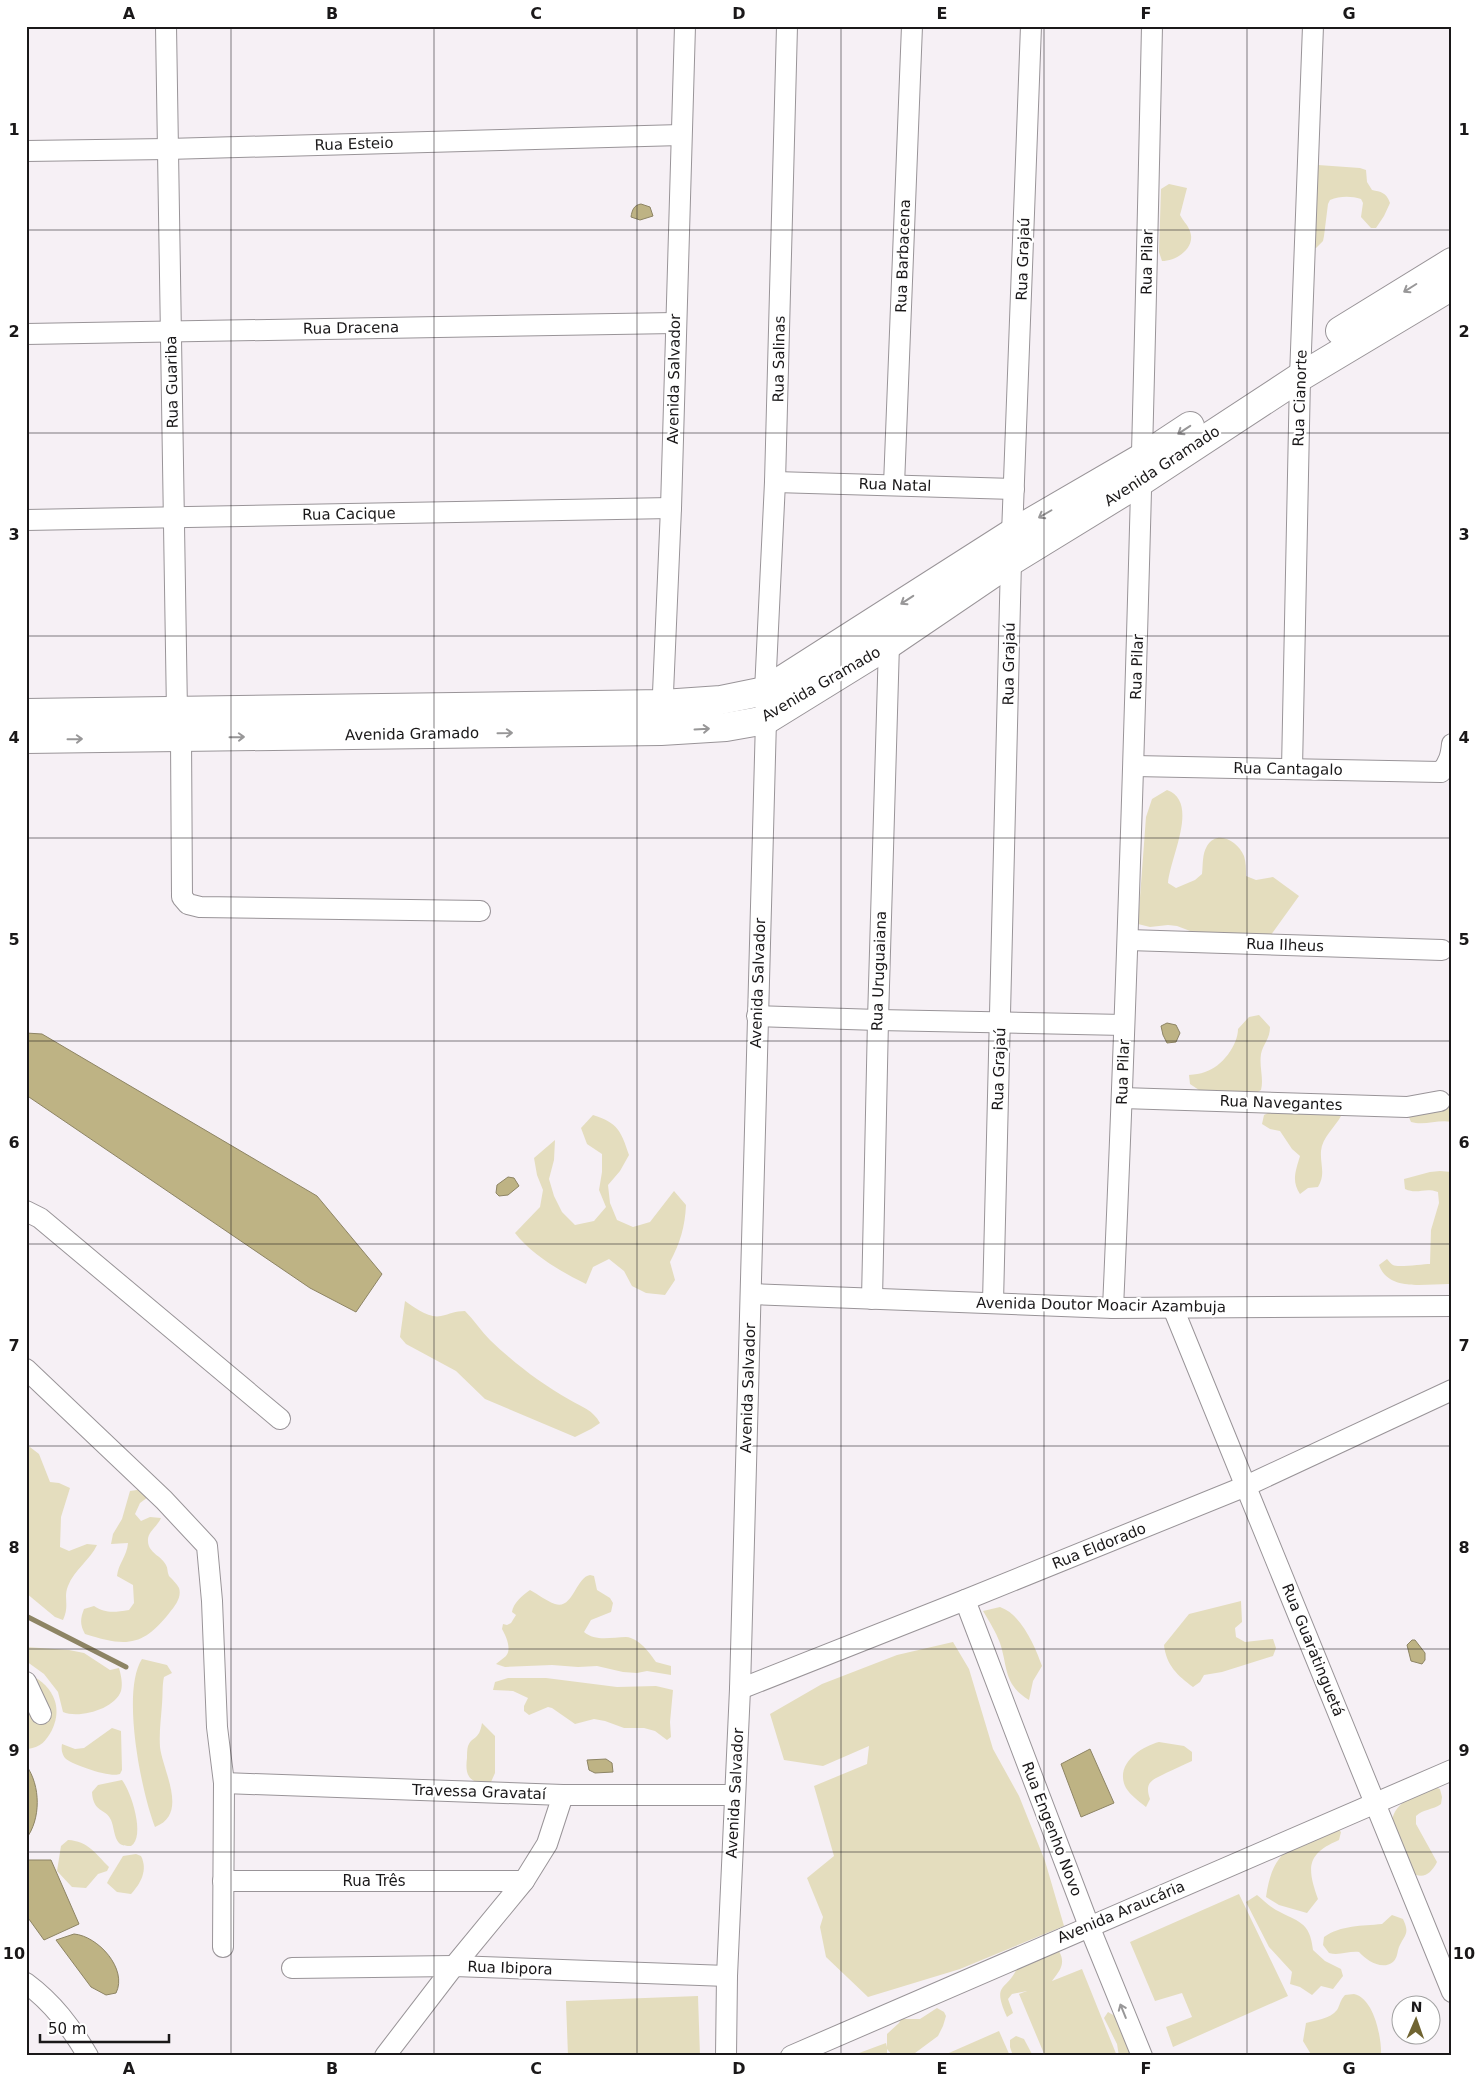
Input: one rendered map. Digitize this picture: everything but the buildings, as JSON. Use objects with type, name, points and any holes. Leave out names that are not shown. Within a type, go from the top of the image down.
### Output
[{"type":"street","name":"Rua Guariba","points":[[166,26],[182,897],[188,904],[200,907],[480,911]]},
{"type":"street","name":"Avenida Salvador","points":[[661,731],[672,508],[675,323],[685,26]]},
{"type":"street","name":"Rua Salinas","points":[[765,691],[775,482],[787,26]]},
{"type":"street","name":"Rua Barbacena","points":[[894,485],[912,26]]},
{"type":"street","name":"Rua Grajaú","points":[[993,1302],[1011,561],[1014,532],[1031,26]]},
{"type":"street","name":"Rua Pilar","points":[[1113,1308],[1134,766],[1143,468],[1152,26]]},
{"type":"street","name":"Rua Cianorte","points":[[1292,769],[1301,366],[1313,26]]},
{"type":"street","name":"Rua Esteio","points":[[26,151],[681,135]]},
{"type":"street","name":"Avenida Gramado","points":[[26,713],[179,725],[661,731],[726,727],[766,720],[889,644],[1143,468],[1301,366],[1452,262]]},
{"type":"street","name":"Avenida Gramado","points":[[1301,366],[1452,286]]},
{"type":"street","name":"Rua Dracena","points":[[26,334],[171,330],[675,323]]},
{"type":"street","name":"Avenida Gramado","points":[[26,740],[179,725],[663,704],[721,700],[765,691],[1014,532],[1143,468]]},
{"type":"street","name":"Rua Natal","points":[[775,482],[1014,489]]},
{"type":"street","name":"Rua Cacique","points":[[26,520],[672,508]]},
{"type":"street","name":"Rua Uruguaiana","points":[[872,1299],[889,644]]},
{"type":"street","name":"Avenida Salvador","points":[[726,2056],[727,1976],[740,1689],[766,720],[765,691]]},
{"type":"street","name":"Rua Cantagalo","points":[[1134,766],[1441,772],[1448,764],[1452,753],[1452,744]]},
{"type":"street","name":"Rua Ilheus","points":[[1128,940],[1442,950]]},
{"type":"street","points":[[757,1016],[1124,1025]]},
{"type":"street","name":"Rua Navegantes","points":[[1122,1098],[1407,1107],[1440,1101]]},
{"type":"street","points":[[26,1211],[40,1218],[280,1419]]},
{"type":"street","name":"Avenida Doutor Moacir Azambuja","points":[[751,1294],[1113,1308],[1452,1306]]},
{"type":"street","name":"Rua Guaratinguetá","points":[[1174,1308],[1452,1992]]},
{"type":"street","points":[[26,1369],[164,1500],[206,1546],[212,1601],[218,1727],[224,1783],[223,1947]]},
{"type":"street","name":"Rua Eldorado","points":[[740,1689],[1246,1486],[1452,1390]]},
{"type":"street","name":"Rua Engenho Novo","points":[[965,1600],[1089,1926],[1142,2056]]},
{"type":"street","points":[[26,1682],[41,1714]]},
{"type":"street","name":"Avenida Araucária","points":[[791,2056],[1452,1770]]},
{"type":"street","name":"Travessa Gravataí","points":[[224,1783],[563,1795],[734,1796]]},
{"type":"street","points":[[385,2056],[454,1966],[524,1881],[547,1844],[563,1795]]},
{"type":"street","name":"Rua Três","points":[[223,1881],[524,1881]]},
{"type":"street","name":"Rua Ibipora","points":[[292,1968],[454,1966],[727,1976]]},
{"type":"street","points":[[26,1983],[45,1997],[73,2030],[88,2056]]},
{"type":"shaded area","points":[[1318,165],[1366,170],[1367,182],[1372,190],[1381,192],[1390,203],[1376,228],[1371,228],[1361,217],[1363,203],[1361,199],[1346,197],[1330,200],[1323,241],[1316,248],[1312,247]]},
{"type":"shaded area","points":[[1169,184],[1187,188],[1180,215],[1189,229],[1191,242],[1180,256],[1162,261],[1159,252],[1161,189]]},
{"type":"shaded area","points":[[641,204],[650,207],[653,216],[640,220],[631,217],[634,208]]},
{"type":"shaded area","points":[[1167,790],[1177,796],[1181,806],[1182,818],[1181,831],[1168,883],[1176,888],[1195,880],[1202,874],[1204,852],[1207,846],[1216,838],[1227,839],[1237,846],[1244,856],[1246,876],[1256,880],[1273,877],[1299,896],[1268,939],[1214,940],[1177,926],[1150,927],[1138,924],[1146,817],[1152,799]]},
{"type":"shaded area","points":[[1259,1015],[1270,1027],[1269,1035],[1261,1054],[1261,1090],[1252,1095],[1205,1094],[1190,1084],[1189,1075],[1203,1073],[1223,1060],[1235,1042],[1238,1029],[1249,1017]]},
{"type":"shaded area","points":[[1167,1023],[1176,1025],[1180,1033],[1176,1042],[1167,1043],[1163,1035],[1161,1026]]},
{"type":"shaded area","points":[[26,1033],[42,1034],[317,1196],[382,1274],[356,1312],[310,1288],[26,1095]]},
{"type":"shaded area","points":[[1440,1103],[1452,1103],[1452,1122],[1411,1122],[1408,1115]]},
{"type":"shaded area","points":[[1272,1111],[1333,1112],[1341,1116],[1322,1146],[1322,1178],[1318,1187],[1308,1188],[1300,1194],[1295,1180],[1300,1156],[1292,1149],[1280,1131],[1270,1129],[1262,1124],[1264,1115]]},
{"type":"shaded area","points":[[593,1115],[608,1121],[617,1129],[624,1140],[629,1155],[620,1171],[608,1185],[610,1203],[617,1220],[633,1227],[650,1222],[674,1191],[686,1205],[681,1235],[670,1262],[675,1280],[665,1295],[646,1293],[632,1286],[624,1271],[609,1259],[593,1267],[586,1284],[547,1262],[529,1248],[515,1233],[540,1207],[543,1190],[537,1175],[534,1158],[555,1140],[554,1160],[549,1179],[554,1196],[562,1212],[575,1225],[594,1221],[606,1207],[599,1190],[602,1154],[587,1144],[581,1128]]},
{"type":"shaded area","points":[[1440,1171],[1452,1172],[1452,1284],[1410,1285],[1391,1280],[1384,1274],[1379,1265],[1387,1259],[1395,1266],[1430,1264],[1431,1230],[1439,1203],[1438,1192],[1429,1190],[1410,1191],[1405,1189],[1404,1179]]},
{"type":"shaded area","points":[[508,1177],[514,1178],[519,1186],[508,1195],[499,1196],[496,1193],[497,1185]]},
{"type":"shaded area","points":[[405,1301],[432,1316],[465,1311],[490,1340],[518,1365],[538,1380],[591,1412],[600,1423],[575,1437],[485,1399],[456,1371],[406,1344],[400,1337]]},
{"type":"shaded area","points":[[26,1444],[39,1454],[50,1482],[59,1483],[70,1488],[61,1517],[60,1547],[69,1551],[87,1544],[97,1545],[68,1586],[66,1610],[63,1620],[55,1617],[26,1593]]},
{"type":"shaded area","points":[[144,1489],[148,1497],[140,1503],[135,1514],[141,1521],[150,1517],[161,1518],[149,1535],[149,1545],[150,1549],[166,1565],[169,1576],[179,1588],[179,1598],[160,1624],[142,1638],[123,1642],[85,1634],[81,1622],[84,1609],[94,1606],[111,1612],[129,1610],[134,1603],[133,1585],[117,1576],[128,1543],[111,1544],[113,1534],[122,1519],[130,1491]]},
{"type":"shaded area","points":[[590,1575],[594,1576],[597,1590],[610,1598],[613,1603],[611,1612],[591,1620],[584,1632],[599,1638],[631,1638],[640,1643],[656,1662],[671,1666],[671,1675],[647,1671],[637,1673],[623,1672],[597,1666],[505,1667],[496,1664],[508,1653],[507,1639],[502,1629],[503,1624],[511,1623],[516,1615],[512,1612],[513,1609],[521,1597],[530,1590],[552,1603],[561,1605],[570,1598],[581,1581]]},
{"type":"shaded area","points":[[1241,1601],[1242,1622],[1235,1628],[1236,1637],[1245,1642],[1273,1639],[1276,1648],[1273,1656],[1222,1672],[1204,1675],[1200,1682],[1193,1687],[1182,1679],[1170,1664],[1164,1645],[1189,1614]]},
{"type":"shaded area","points":[[1000,1607],[1008,1611],[1021,1623],[1031,1640],[1042,1666],[1033,1681],[1029,1700],[1015,1688],[1011,1681],[1000,1643],[983,1611]]},
{"type":"shaded area","points":[[1412,1640],[1415,1640],[1425,1653],[1425,1660],[1422,1664],[1411,1661],[1407,1645]]},
{"type":"shaded area","points":[[953,1642],[969,1669],[993,1749],[1019,1796],[1045,1861],[1064,1926],[960,1969],[868,1997],[826,1957],[820,1927],[823,1917],[807,1878],[834,1856],[814,1786],[867,1764],[869,1746],[823,1766],[784,1760],[770,1714],[822,1684],[897,1655]]},
{"type":"shaded area","points":[[26,1647],[84,1653],[110,1670],[119,1668],[122,1682],[121,1691],[112,1703],[96,1711],[78,1714],[63,1712],[58,1692],[44,1674],[26,1661]]},
{"type":"shaded area","points":[[142,1659],[167,1665],[172,1673],[164,1677],[163,1680],[160,1731],[160,1747],[171,1792],[171,1813],[165,1821],[155,1827],[139,1766],[133,1717],[133,1694],[136,1674]]},
{"type":"shaded area","points":[[26,1673],[35,1677],[48,1689],[53,1696],[57,1712],[48,1737],[40,1745],[28,1749],[26,1747]]},
{"type":"shaded area","points":[[508,1678],[546,1678],[617,1687],[656,1686],[673,1690],[670,1722],[671,1737],[667,1740],[655,1731],[644,1728],[624,1728],[594,1719],[575,1724],[548,1707],[529,1715],[524,1711],[528,1698],[513,1691],[493,1690],[495,1682]]},
{"type":"shaded area","points":[[482,1723],[495,1736],[495,1773],[491,1782],[483,1785],[474,1781],[467,1772],[468,1746],[478,1735]]},
{"type":"shaded area","points":[[112,1728],[121,1731],[122,1770],[120,1774],[108,1774],[92,1770],[70,1762],[64,1756],[62,1744],[75,1749],[84,1748]]},
{"type":"shaded area","points":[[1159,1742],[1184,1746],[1192,1752],[1192,1761],[1150,1782],[1148,1793],[1150,1799],[1146,1807],[1126,1788],[1123,1772],[1131,1758],[1137,1753]]},
{"type":"shaded area","points":[[1090,1749],[1114,1803],[1081,1817],[1061,1764]]},
{"type":"shaded area","points":[[606,1759],[612,1763],[613,1772],[595,1773],[589,1770],[587,1760]]},
{"type":"shaded area","points":[[26,1765],[31,1773],[37,1792],[37,1812],[31,1831],[26,1839]]},
{"type":"shaded area","points":[[122,1780],[136,1814],[137,1833],[135,1841],[131,1846],[119,1843],[109,1816],[97,1807],[92,1792],[98,1785]]},
{"type":"shaded area","points":[[1433,1786],[1440,1789],[1441,1804],[1416,1816],[1416,1824],[1437,1862],[1429,1873],[1418,1876],[1410,1871],[1392,1821],[1397,1808],[1408,1799]]},
{"type":"shaded area","points":[[1335,1826],[1341,1832],[1339,1840],[1320,1851],[1312,1863],[1312,1879],[1318,1899],[1307,1913],[1279,1905],[1266,1897],[1269,1880],[1280,1858],[1297,1844]]},
{"type":"shaded area","points":[[68,1840],[86,1846],[96,1853],[109,1867],[107,1871],[98,1874],[86,1888],[72,1887],[57,1871],[61,1846]]},
{"type":"shaded area","points":[[136,1854],[141,1856],[144,1866],[144,1871],[138,1885],[131,1894],[117,1892],[107,1883],[109,1879],[123,1856]]},
{"type":"shaded area","points":[[26,1860],[51,1860],[79,1924],[44,1940],[26,1915]]},
{"type":"shaded area","points":[[1239,1894],[1288,1996],[1173,2047],[1166,2027],[1192,2017],[1182,1993],[1155,2001],[1130,1942]]},
{"type":"shaded area","points":[[1257,1895],[1273,1908],[1302,1924],[1309,1933],[1313,1950],[1325,1961],[1341,1969],[1343,1976],[1333,1989],[1321,1986],[1312,1995],[1300,1987],[1290,1984],[1292,1972],[1269,1947],[1246,1902]]},
{"type":"shaded area","points":[[1392,1915],[1403,1919],[1406,1931],[1396,1958],[1389,1964],[1379,1965],[1374,1963],[1359,1952],[1329,1953],[1323,1945],[1324,1937],[1337,1930],[1382,1924]]},
{"type":"shaded area","points":[[74,1934],[92,1941],[109,1955],[118,1974],[119,1984],[116,1993],[106,1995],[91,1987],[56,1940]]},
{"type":"shaded area","points":[[1059,1951],[1062,1963],[1060,1970],[1052,1981],[1082,1969],[1117,2056],[1045,2056],[1019,1994],[1027,1991],[1012,1994],[1008,1999],[1013,2013],[1007,2017],[1000,1997],[1001,1992],[1011,1979],[1019,1963]]},
{"type":"shaded area","points":[[1354,1994],[1361,1997],[1372,2011],[1380,2039],[1381,2056],[1312,2056],[1303,2041],[1306,2023],[1331,2015],[1337,2010],[1345,1995]]},
{"type":"shaded area","points":[[698,1996],[700,2056],[568,2056],[566,2001]]},
{"type":"shaded area","points":[[937,2008],[944,2012],[946,2016],[938,2036],[911,2056],[893,2056],[887,2049],[887,2056],[851,2056],[886,2043],[887,2047],[887,2034],[901,2019],[920,2019]]},
{"type":"shaded area","points":[[1108,2012],[1115,2016],[1133,2056],[1119,2056],[1117,2044],[1104,2018]]},
{"type":"shaded area","points":[[999,2031],[1010,2056],[942,2056]]},
{"type":"shaded area","points":[[1016,2036],[1024,2039],[1033,2056],[1013,2056],[1010,2040]]},
{"type":"waterway","points":[[26,1616],[126,1667]]}]
